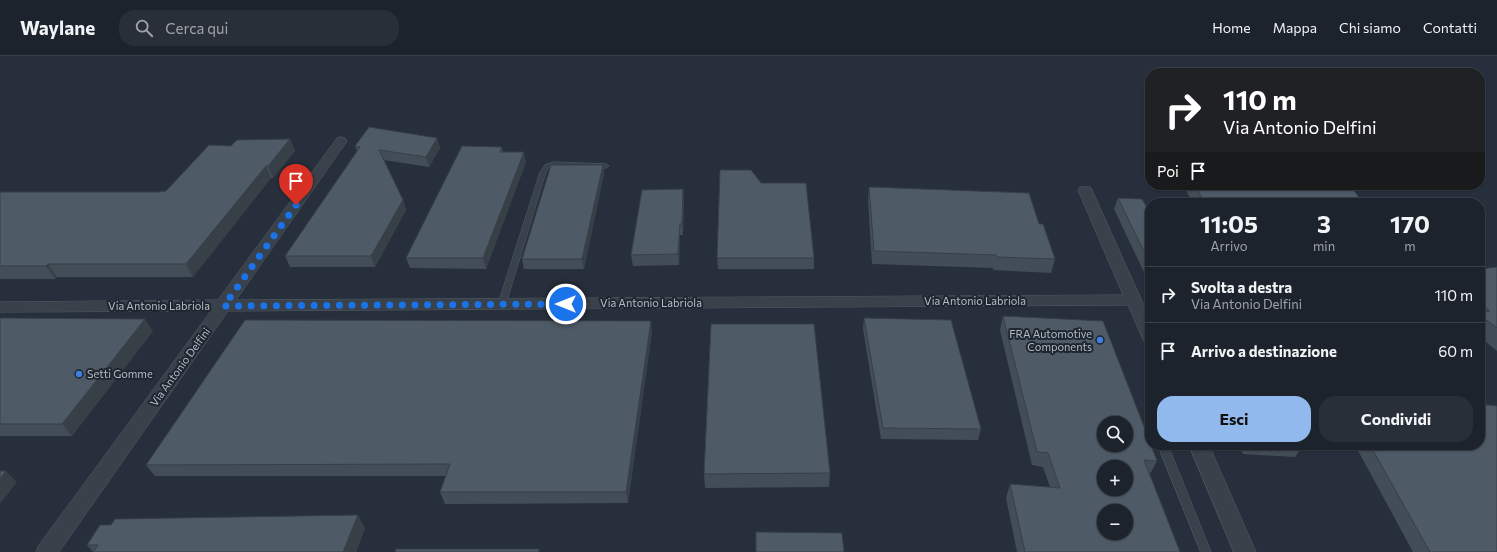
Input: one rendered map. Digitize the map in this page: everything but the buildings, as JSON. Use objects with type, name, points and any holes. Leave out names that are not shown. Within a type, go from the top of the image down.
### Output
[{"type":"street","name":"Via Antonio Delfini","points":[[48,552],[340,142]]},
{"type":"street","points":[[1085,190],[1145,326]]},
{"type":"street","name":"Via Antonio Labriola","points":[[0,307],[1133,300]]},
{"type":"street","points":[[1201,450],[1246,552]]},
{"type":"lane","points":[[502,304],[543,172],[547,166],[554,164],[606,166]]},
{"type":"lane","points":[[1165,450],[1206,552]]},
{"type":"place","name":"FRA Automotive Components","points":[[1100,340]]},
{"type":"place","name":"Setti Gomme","points":[[79,374]]},
{"type":"route","points":[[296,205],[224,306],[566,304]]}]
